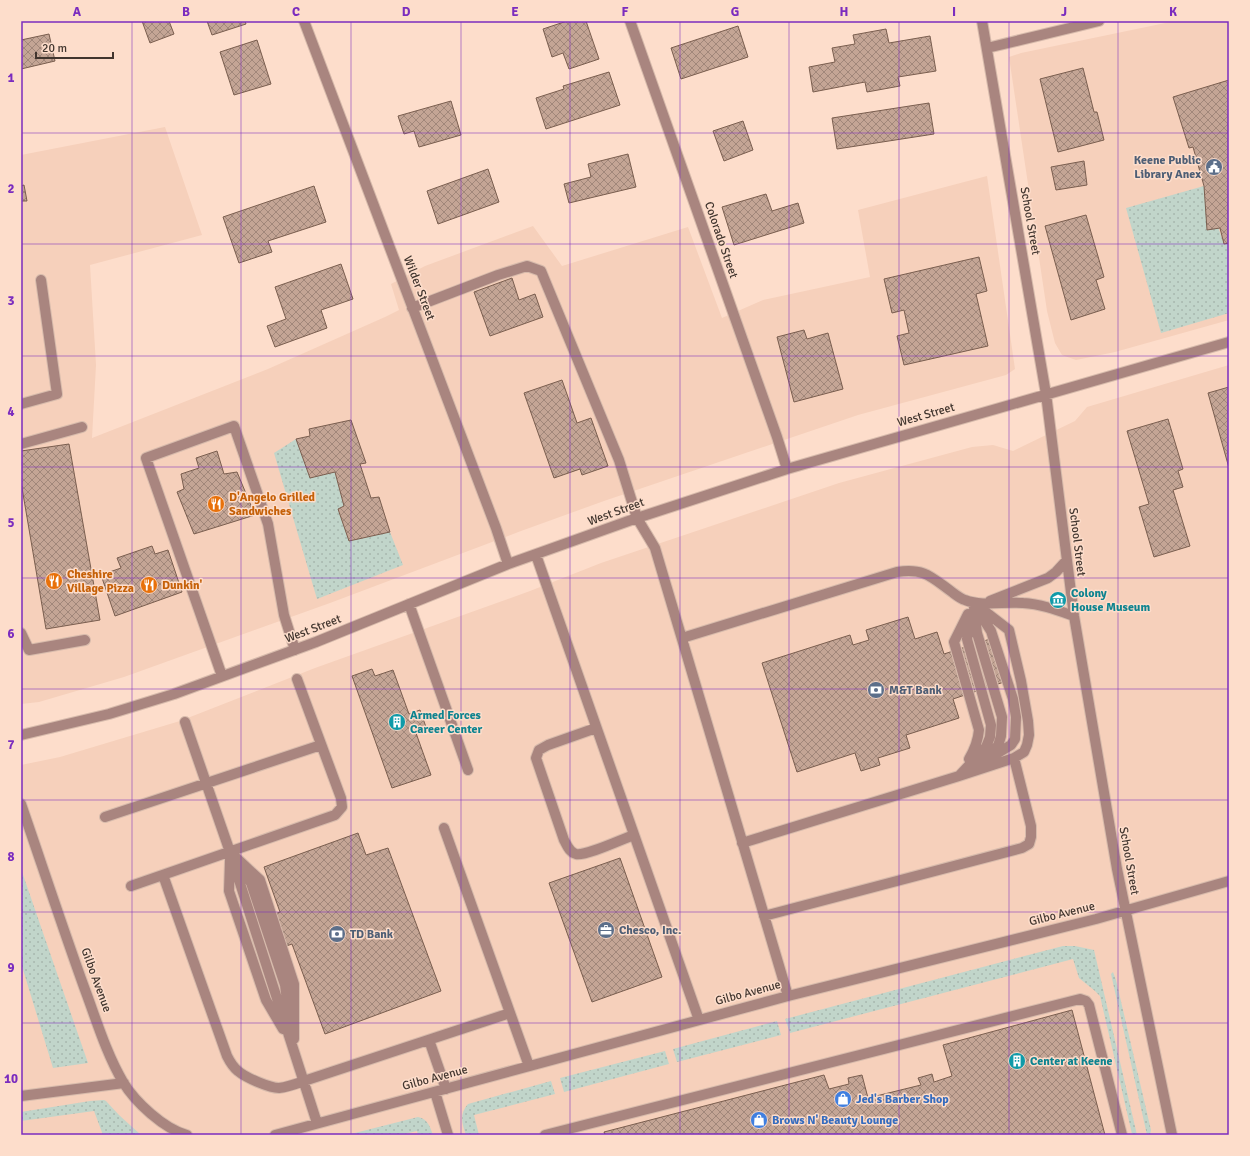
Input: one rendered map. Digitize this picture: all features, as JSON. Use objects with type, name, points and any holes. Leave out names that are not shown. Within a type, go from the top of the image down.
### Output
[{"type":"street","name":"Wilder Street","points":[[304,21],[496,528],[508,564]]},
{"type":"street","name":"Colorado Street","points":[[630,21],[787,469]]},
{"type":"street","name":"School Street","points":[[982,21],[1046,394],[1074,616],[1125,911],[1172,1135]]},
{"type":"street","points":[[987,48],[1099,21]]},
{"type":"street","points":[[412,308],[527,266],[541,271],[619,460],[637,518],[655,548],[788,996]]},
{"type":"street","points":[[21,404],[57,394],[41,280]]},
{"type":"street","name":"West Street","points":[[21,735],[109,714],[174,694],[295,650],[508,564],[637,518],[787,469],[1229,342]]},
{"type":"street","points":[[222,676],[146,458],[234,426],[268,524],[284,615],[295,650]]},
{"type":"street","points":[[21,444],[82,427]]},
{"type":"street","points":[[536,555],[699,1020]]},
{"type":"street","points":[[984,603],[1048,578],[1067,560]]},
{"type":"street","points":[[682,638],[897,572],[908,570],[926,574],[964,600],[974,603],[1034,604],[1074,616]]},
{"type":"street","points":[[742,843],[959,776],[1014,758],[1024,752],[1028,745],[1028,721],[1021,681],[1009,630],[974,603]]},
{"type":"street","points":[[959,776],[975,749],[979,730],[954,642],[974,603]]},
{"type":"street","points":[[959,776],[998,746],[1002,736],[1002,717],[977,634],[974,603]]},
{"type":"street","points":[[959,776],[1011,746],[1015,739],[1016,731],[1016,717],[1013,699],[991,631],[974,603]]},
{"type":"street","points":[[409,604],[468,770]]},
{"type":"street","points":[[21,633],[29,650],[85,640]]},
{"type":"street","points":[[131,886],[335,815],[342,807],[341,798],[297,678]]},
{"type":"street","points":[[185,722],[230,852],[317,1123]]},
{"type":"street","points":[[596,728],[548,745],[539,750],[536,758],[564,840],[569,850],[576,854],[585,853],[634,835]]},
{"type":"street","points":[[105,817],[321,745]]},
{"type":"street","points":[[764,916],[1022,848],[1029,844],[1031,837],[1031,826],[1014,758]]},
{"type":"street","name":"Gilbo Avenue","points":[[21,804],[110,1056],[124,1083],[139,1103],[157,1119],[187,1135]]},
{"type":"street","points":[[444,828],[529,1066]]},
{"type":"street","points":[[230,852],[260,880],[294,984],[294,1049]]},
{"type":"street","points":[[163,875],[227,1056],[232,1065],[243,1074],[271,1087],[285,1087],[510,1013]]},
{"type":"street","name":"Gilbo Avenue","points":[[275,1135],[788,996],[1125,911],[1229,881]]},
{"type":"street","points":[[544,1135],[1080,999],[1086,1001],[1089,1006],[1122,1135]]},
{"type":"street","points":[[429,1040],[446,1089]]},
{"type":"street","points":[[22,1094],[124,1083]]},
{"type":"street","points":[[435,1092],[448,1135]]},
{"type":"shaded area","points":[[1175,21],[1229,21],[1229,320],[1115,352],[1076,360],[1062,355],[1055,343],[1047,311],[1009,57],[1021,53]]},
{"type":"shaded area","points":[[165,127],[202,235],[90,265],[96,365],[92,438],[268,369],[385,317],[399,310],[391,284],[425,266],[533,226],[562,266],[688,227],[722,318],[763,300],[870,277],[858,210],[987,176],[1015,369],[1006,375],[858,415],[604,501],[330,603],[124,677],[39,702],[21,704],[21,155]]},
{"type":"shaded area","points":[[1229,365],[1229,1135],[21,1135],[21,765],[60,757],[180,721],[315,668],[530,591],[601,563],[839,483],[972,447],[993,445],[1013,451],[1075,421],[1087,407]]},
{"type":"green space","points":[[1204,186],[1224,244],[1229,243],[1229,313],[1161,333],[1126,208]]},
{"type":"green space","points":[[296,439],[310,477],[335,472],[344,506],[338,509],[349,541],[390,532],[403,565],[317,599],[274,453]]},
{"type":"green space","points":[[21,869],[88,1063],[53,1068],[21,963]]},
{"type":"green space","points":[[1063,946],[1075,946],[1094,950],[1137,1135],[1132,1134],[1100,996],[1079,978],[1073,959],[790,1033],[785,1019]]},
{"type":"green space","points":[[1113,972],[1151,1130],[1150,1135],[1147,1135],[1111,974]]},
{"type":"green space","points":[[777,1021],[781,1035],[677,1062],[673,1049]]},
{"type":"green space","points":[[665,1051],[669,1064],[564,1092],[560,1078]]},
{"type":"green space","points":[[551,1081],[555,1094],[474,1115],[479,1135],[466,1135],[462,1115],[468,1104]]},
{"type":"green space","points":[[104,1100],[141,1135],[103,1135],[94,1111],[21,1121],[21,1112]]},
{"type":"green space","points":[[418,1117],[426,1121],[430,1126],[433,1135],[418,1135],[417,1131],[400,1135],[347,1135]]},
{"type":"building","points":[[142,21],[169,21],[174,34],[150,43]]},
{"type":"building","points":[[207,21],[245,21],[246,24],[212,35]]},
{"type":"building","points":[[567,21],[586,21],[599,59],[569,69],[563,53],[552,57],[543,29]]},
{"type":"building","points":[[738,26],[748,57],[681,79],[671,48]]},
{"type":"building","points":[[886,29],[889,43],[930,36],[936,71],[898,77],[900,86],[867,92],[865,82],[813,92],[809,67],[835,62],[832,48],[855,44],[853,35]]},
{"type":"building","points":[[49,34],[55,61],[21,69],[21,40]]},
{"type":"building","points":[[257,40],[271,84],[234,95],[220,52]]},
{"type":"building","points":[[1083,68],[1094,112],[1097,112],[1104,140],[1058,152],[1040,79]]},
{"type":"building","points":[[609,72],[620,105],[546,129],[536,98],[564,89],[563,86]]},
{"type":"building","name":"Keene Public Library Anex","points":[[1229,80],[1229,243],[1224,244],[1220,228],[1207,230],[1204,186],[1193,147],[1189,148],[1173,97]]},
{"type":"building","points":[[451,101],[461,135],[419,147],[414,131],[404,134],[398,116]]},
{"type":"building","points":[[929,103],[934,134],[837,149],[832,118]]},
{"type":"building","points":[[743,121],[753,150],[724,161],[713,131]]},
{"type":"building","points":[[628,154],[636,187],[569,203],[564,184],[591,177],[588,164]]},
{"type":"building","points":[[1084,161],[1087,185],[1056,190],[1051,167]]},
{"type":"building","points":[[488,169],[499,202],[438,224],[427,191]]},
{"type":"building","points":[[24,185],[27,201],[21,201],[21,186]]},
{"type":"building","points":[[314,186],[326,222],[268,241],[272,252],[239,263],[223,217]]},
{"type":"building","points":[[766,194],[772,211],[798,203],[804,223],[734,245],[722,207]]},
{"type":"building","points":[[1086,215],[1104,277],[1096,280],[1105,309],[1071,320],[1045,226]]},
{"type":"building","points":[[979,257],[987,291],[976,294],[988,346],[904,365],[897,336],[909,333],[904,310],[892,313],[884,279]]},
{"type":"building","points":[[341,264],[353,299],[321,310],[327,328],[275,347],[267,326],[286,319],[275,287]]},
{"type":"building","points":[[512,278],[519,300],[535,294],[543,317],[490,336],[474,292]]},
{"type":"building","points":[[804,330],[807,339],[828,333],[843,389],[794,402],[777,337]]},
{"type":"building","points":[[562,380],[577,423],[591,418],[608,466],[582,475],[580,469],[554,478],[524,393]]},
{"type":"building","points":[[1229,387],[1229,468],[1208,393]]},
{"type":"building","points":[[1168,419],[1183,469],[1178,471],[1183,487],[1173,490],[1190,546],[1154,557],[1139,507],[1149,504],[1127,431]]},
{"type":"building","points":[[351,420],[366,463],[360,464],[371,498],[379,497],[390,532],[349,541],[338,509],[344,506],[335,472],[310,478],[296,439],[310,436],[309,429]]},
{"type":"building","points":[[69,444],[100,620],[46,629],[21,482],[21,451]]},
{"type":"building","name":"D'Angelo Grilled Sandwiches","points":[[217,451],[224,474],[237,472],[255,515],[194,534],[177,492],[184,489],[181,474],[199,468],[196,458]]},
{"type":"building","points":[[152,546],[155,554],[168,550],[182,592],[115,616],[101,575],[121,568],[117,558]]},
{"type":"building","name":"M&T Bank","points":[[908,617],[915,639],[937,632],[944,654],[993,638],[1007,681],[953,699],[959,718],[906,735],[910,748],[878,758],[880,765],[861,771],[855,753],[797,772],[762,663],[850,635],[853,645],[869,640],[866,630]]},
{"type":"building","name":"Armed Forces Career Center","points":[[372,669],[375,676],[393,670],[409,714],[420,710],[427,730],[416,733],[431,775],[392,788],[352,676]]},
{"type":"building","name":"TD Bank","points":[[358,833],[366,855],[388,848],[441,991],[325,1034],[292,944],[261,955],[249,924],[280,912],[264,867]]},
{"type":"building","name":"Chesco, Inc.","points":[[620,858],[662,977],[592,1002],[549,883]]},
{"type":"building","name":"Center at Keene","points":[[1072,1010],[1105,1135],[605,1135],[604,1132],[824,1075],[829,1089],[849,1084],[848,1078],[862,1075],[868,1098],[921,1085],[918,1078],[932,1074],[934,1082],[952,1076],[943,1045]]},
{"type":"place","name":"Keene Public Library Anex","points":[[1214,167]]},
{"type":"place","name":"D'Angelo Grilled Sandwiches","points":[[216,504]]},
{"type":"place","name":"Cheshire Village Pizza","points":[[54,581]]},
{"type":"place","name":"Dunkin'","points":[[149,585]]},
{"type":"place","name":"Colony House Museum","points":[[1058,600]]},
{"type":"place","name":"M&T Bank","points":[[876,690]]},
{"type":"place","name":"Armed Forces Career Center","points":[[397,722]]},
{"type":"place","name":"Chesco, Inc.","points":[[606,930]]},
{"type":"place","name":"TD Bank","points":[[337,934]]},
{"type":"place","name":"Center at Keene","points":[[1017,1061]]},
{"type":"place","name":"Jed's Barber Shop","points":[[843,1099]]},
{"type":"place","name":"Brows N' Beauty Lounge","points":[[759,1120]]}]
